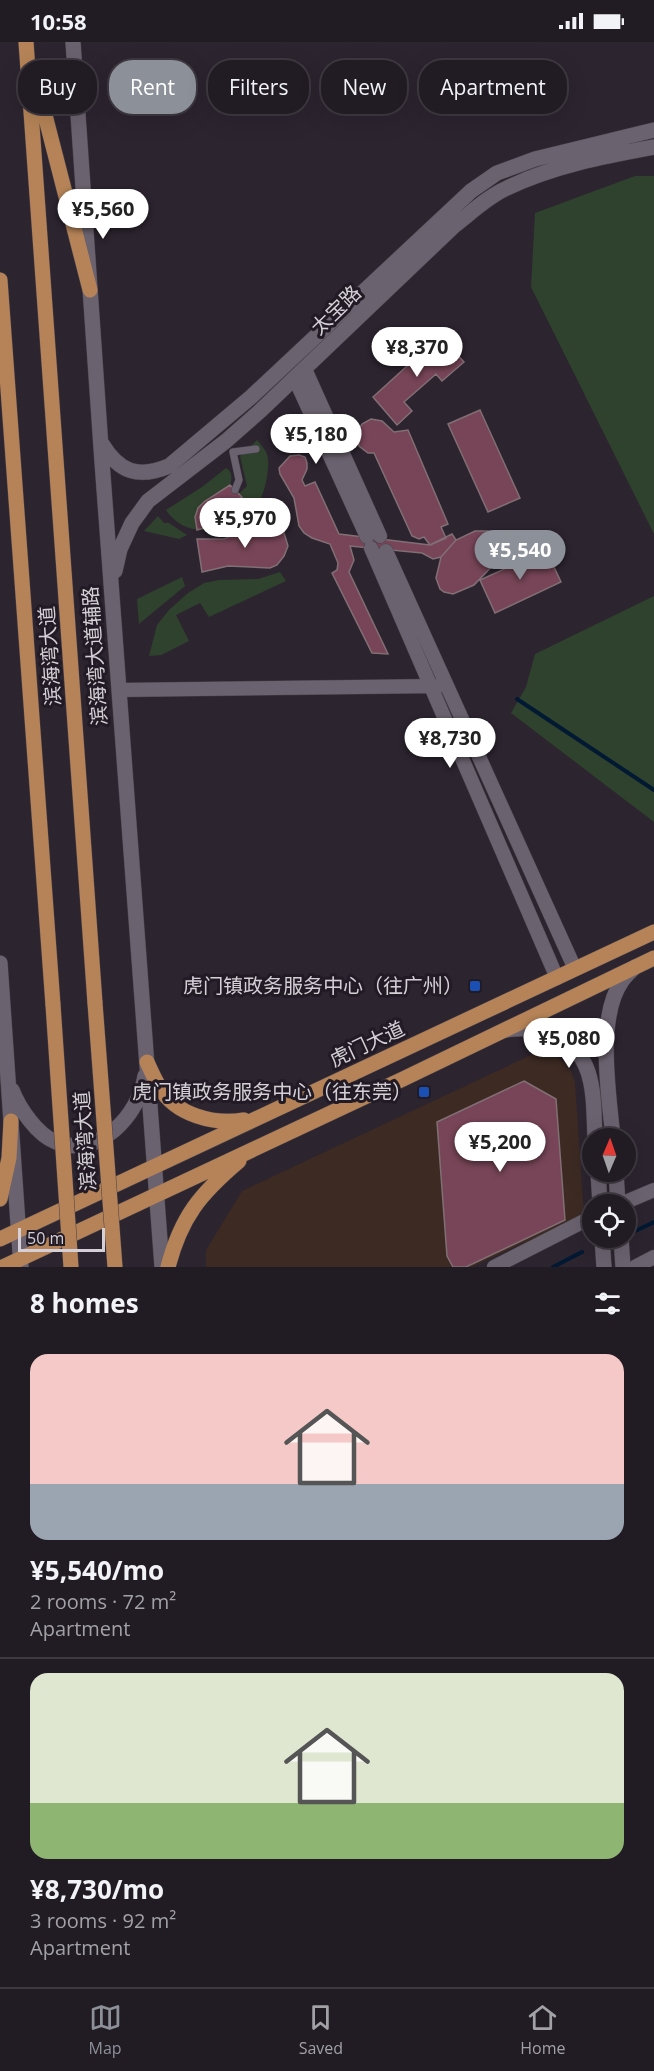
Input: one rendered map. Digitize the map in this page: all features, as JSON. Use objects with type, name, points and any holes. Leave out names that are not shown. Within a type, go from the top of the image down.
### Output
[{"type":"main road","points":[[26,42],[90,290]]},
{"type":"main road","name":"滨海湾大道","points":[[26,42],[115,1267]]},
{"type":"main road","name":"滨海湾大道辅路","points":[[73,42],[100,441],[162,1267]]},
{"type":"main road","name":"太宝路","points":[[100,441],[111,458],[125,470],[155,472],[169,466],[251,398],[471,191],[497,173],[535,159],[654,130]]},
{"type":"main road","name":"太宝路","points":[[111,586],[120,549],[132,523],[148,501],[226,441],[300,374],[454,226],[505,189],[540,174],[654,147]]},
{"type":"main road","name":"滨海湾大道","points":[[0,280],[70,1267]]},
{"type":"main road","points":[[638,940],[654,926]]},
{"type":"main road","name":"虎门大道","points":[[0,1239],[654,932]]},
{"type":"main road","points":[[3,1267],[21,1263],[156,1194],[647,961]]},
{"type":"main road","points":[[612,1128],[607,1021],[614,997],[622,981],[647,961]]},
{"type":"main road","points":[[0,963],[5,1070],[21,1263]]},
{"type":"main road","points":[[503,1031],[521,1028],[539,1030],[559,1038],[576,1049],[586,1064],[592,1089],[594,1128]]},
{"type":"main road","points":[[5,1070],[16,1102],[28,1119],[55,1142],[76,1145],[93,1142],[110,1134],[123,1122],[136,1103],[143,1087],[147,1062]]},
{"type":"main road","points":[[147,1062],[160,1089],[177,1108],[203,1118],[231,1122],[259,1117]]},
{"type":"main road","points":[[0,1199],[9,1158],[11,1121]]},
{"type":"main road","points":[[168,1267],[175,1241],[190,1210],[219,1177],[255,1148]]},
{"type":"main road","points":[[603,1248],[604,1267]]},
{"type":"main road","points":[[622,1248],[623,1267]]},
{"type":"street","points":[[300,374],[557,978]]},
{"type":"street","points":[[386,551],[575,969]]},
{"type":"street","points":[[119,690],[447,686]]},
{"type":"street","points":[[636,1197],[654,1190]]},
{"type":"street","points":[[494,1267],[582,1222]]},
{"type":"street","points":[[635,1267],[654,1257]]},
{"type":"lane","points":[[235,490],[239,480],[233,452],[256,449]]},
{"type":"shaded area","points":[[542,1053],[554,1055],[571,1071],[575,1082],[582,1216],[472,1267],[206,1267],[206,1250],[242,1191],[531,1055]]},
{"type":"green space","points":[[635,176],[654,176],[654,534],[531,287],[535,213]]},
{"type":"green space","points":[[257,440],[268,457],[268,466],[263,493],[254,509],[231,523],[211,529],[201,530],[191,528],[173,519],[166,510],[202,487],[226,468],[231,475],[230,485],[209,497],[200,506],[197,512],[198,529],[217,512],[242,497],[239,494],[247,486],[240,456]]},
{"type":"green space","points":[[158,516],[164,523],[169,523],[187,535],[179,539],[144,531]]},
{"type":"green space","points":[[280,572],[286,581],[209,617],[200,603],[176,615],[189,641],[161,655],[149,656],[157,625],[169,610],[188,593],[204,583],[219,580],[258,579]]},
{"type":"green space","points":[[182,577],[185,586],[139,624],[137,599]]},
{"type":"green space","points":[[654,596],[654,822],[511,713],[526,687],[535,654]]},
{"type":"building","points":[[440,336],[464,362],[442,381],[436,374],[404,402],[412,411],[397,425],[373,397]]},
{"type":"building","points":[[480,410],[520,498],[488,512],[448,424]]},
{"type":"building","points":[[371,419],[382,421],[394,432],[408,430],[448,524],[441,527],[446,538],[430,545],[424,537],[419,539],[412,536],[374,453],[368,453],[359,446],[357,432],[362,424]]},
{"type":"building","points":[[290,456],[305,457],[307,463],[302,480],[305,486],[315,482],[339,534],[430,545],[452,534],[456,540],[441,557],[433,559],[422,553],[350,546],[354,560],[349,572],[388,654],[372,653],[332,573],[337,570],[338,563],[330,544],[312,538],[299,526],[294,498],[279,468]]},
{"type":"building","points":[[230,485],[242,497],[217,512],[212,517],[211,526],[197,530],[195,517],[198,508]]},
{"type":"building","points":[[259,524],[273,525],[284,533],[288,546],[277,565],[270,568],[228,566],[202,572],[197,539],[224,539]]},
{"type":"building","points":[[475,531],[488,531],[500,543],[500,553],[495,563],[474,585],[453,594],[444,592],[440,589],[436,578],[441,557],[456,540]]},
{"type":"building","points":[[546,550],[561,582],[495,613],[480,580]]},
{"type":"building","points":[[524,1081],[556,1099],[565,1220],[466,1267],[453,1267],[447,1256],[437,1122]]},
{"type":"waterway","points":[[517,699],[654,790]]},
{"type":"waterway","points":[[636,1231],[654,1222]]},
{"type":"waterway","points":[[553,1267],[582,1252]]},
{"type":"place","name":"虎门镇政务服务中心（往广州）","points":[[475,986]]},
{"type":"place","name":"虎门镇政务服务中心（往东莞）","points":[[424,1092]]}]
